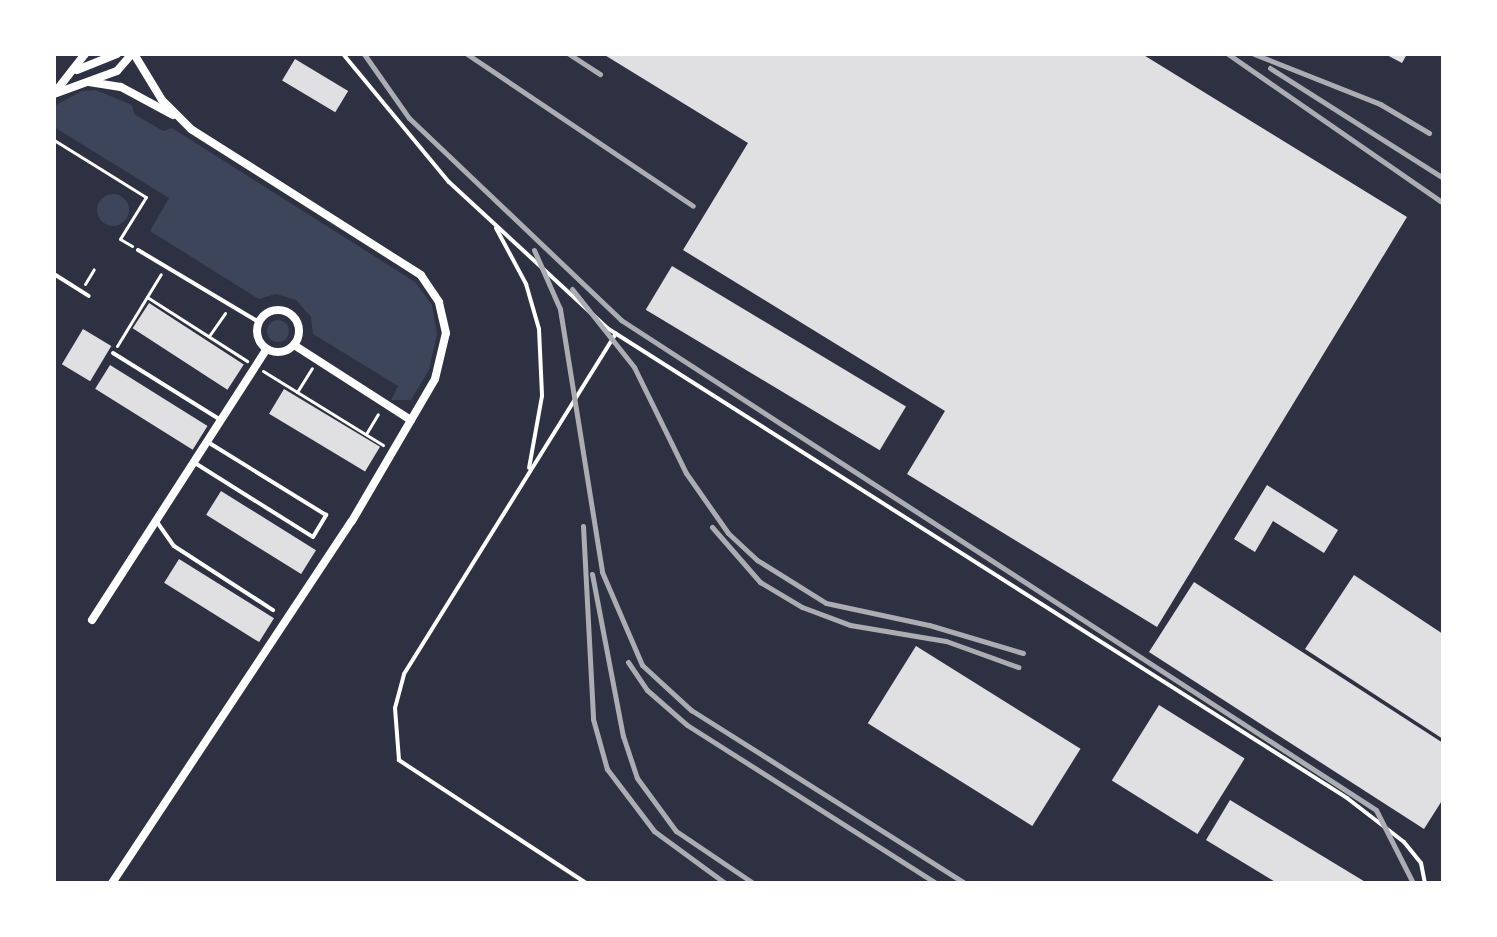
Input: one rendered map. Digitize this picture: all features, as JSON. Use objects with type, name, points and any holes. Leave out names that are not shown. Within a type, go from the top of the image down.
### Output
[{"type":"street","points":[[54,94],[85,54]]},
{"type":"street","points":[[74,72],[117,54]]},
{"type":"street","points":[[54,94],[117,71],[133,54],[177,117]]},
{"type":"street","points":[[89,82],[121,87],[177,117],[408,265],[432,288],[444,317],[445,349],[411,420],[284,628],[112,883]]},
{"type":"street","points":[[270,311],[286,312],[297,323],[294,345],[281,353],[266,350],[257,337],[259,322],[270,311]]},
{"type":"street","points":[[294,345],[316,362],[411,420]]},
{"type":"street","points":[[92,620],[266,350]]},
{"type":"lane","points":[[343,54],[449,182],[616,334],[1347,798],[1404,842],[1421,863],[1425,883]]},
{"type":"lane","points":[[493,223],[526,284],[539,329],[542,396],[536,449],[526,476]]},
{"type":"lane","points":[[138,250],[259,322]]},
{"type":"lane","points":[[54,274],[89,296]]},
{"type":"lane","points":[[586,883],[399,760],[394,736],[404,674],[616,334]]},
{"type":"lane","points":[[113,353],[219,419]]},
{"type":"lane","points":[[192,462],[313,537],[326,515],[206,440]]},
{"type":"lane","points":[[155,520],[174,546],[273,610]]},
{"type":"path","points":[[54,140],[146,197],[120,239],[138,250]]},
{"type":"path","points":[[113,353],[165,267]]},
{"type":"path","points":[[81,291],[94,269]]},
{"type":"path","points":[[147,297],[393,451]]},
{"type":"path","points":[[209,337],[229,306]]},
{"type":"path","points":[[297,392],[316,362]]},
{"type":"path","points":[[366,434],[384,404]]},
{"type":"shaded area","points":[[96,90],[132,105],[134,114],[163,131],[172,128],[415,282],[432,305],[437,334],[429,370],[411,400],[391,400],[398,386],[313,334],[311,317],[296,300],[276,294],[259,299],[150,231],[169,198],[54,127],[54,106],[82,91]]},
{"type":"shaded area","points":[[113,194],[124,199],[129,210],[124,221],[113,226],[102,221],[97,210],[102,199]]},
{"type":"shaded area","points":[[274,320],[282,320],[289,331],[282,342],[274,342],[267,335],[267,327]]},
{"type":"building","points":[[603,54],[1142,54],[1407,217],[1157,627],[907,474],[945,411],[683,250],[748,143]]},
{"type":"building","points":[[1385,54],[1407,54],[1402,63]]},
{"type":"building","points":[[295,59],[348,91],[335,112],[282,80]]},
{"type":"building","points":[[672,266],[906,407],[880,450],[646,310]]},
{"type":"building","points":[[149,303],[244,365],[227,390],[133,328]]},
{"type":"building","points":[[83,329],[111,346],[90,381],[62,364]]},
{"type":"building","points":[[110,365],[208,426],[193,450],[95,389]]},
{"type":"building","points":[[284,389],[380,447],[365,472],[269,414]]},
{"type":"building","points":[[1267,485],[1338,530],[1324,553],[1273,521],[1255,552],[1234,539]]},
{"type":"building","points":[[221,491],[316,550],[301,574],[206,515]]},
{"type":"building","points":[[179,559],[274,618],[259,642],[164,583]]},
{"type":"building","points":[[1354,575],[1443,634],[1443,739],[1305,649]]},
{"type":"building","points":[[1194,582],[1443,743],[1443,799],[1424,829],[1149,652]]},
{"type":"building","points":[[916,646],[1081,749],[1032,826],[868,723]]},
{"type":"building","points":[[1159,705],[1245,759],[1197,834],[1112,780]]},
{"type":"building","points":[[1230,800],[1367,883],[1277,883],[1206,840]]},
{"type":"railway","points":[[364,54],[409,118],[621,320],[1376,810],[1413,883]]},
{"type":"railway","points":[[467,54],[693,206]]},
{"type":"railway","points":[[569,54],[600,74]]},
{"type":"railway","points":[[1228,54],[1443,203]]},
{"type":"railway","points":[[1254,54],[1380,104],[1429,133]]},
{"type":"railway","points":[[1270,68],[1443,178]]},
{"type":"railway","points":[[534,250],[560,309],[602,572],[642,665],[691,710],[965,883]]},
{"type":"railway","points":[[572,289],[634,367],[686,473],[728,533],[757,560],[826,603],[929,625],[1023,653]]},
{"type":"railway","points":[[583,526],[593,719],[607,769],[654,831],[725,883]]},
{"type":"railway","points":[[712,527],[760,582],[802,607],[850,625],[946,641],[1018,667]]},
{"type":"railway","points":[[592,574],[623,736],[637,778],[676,831],[753,883]]},
{"type":"railway","points":[[628,662],[647,690],[687,725],[936,883]]}]
